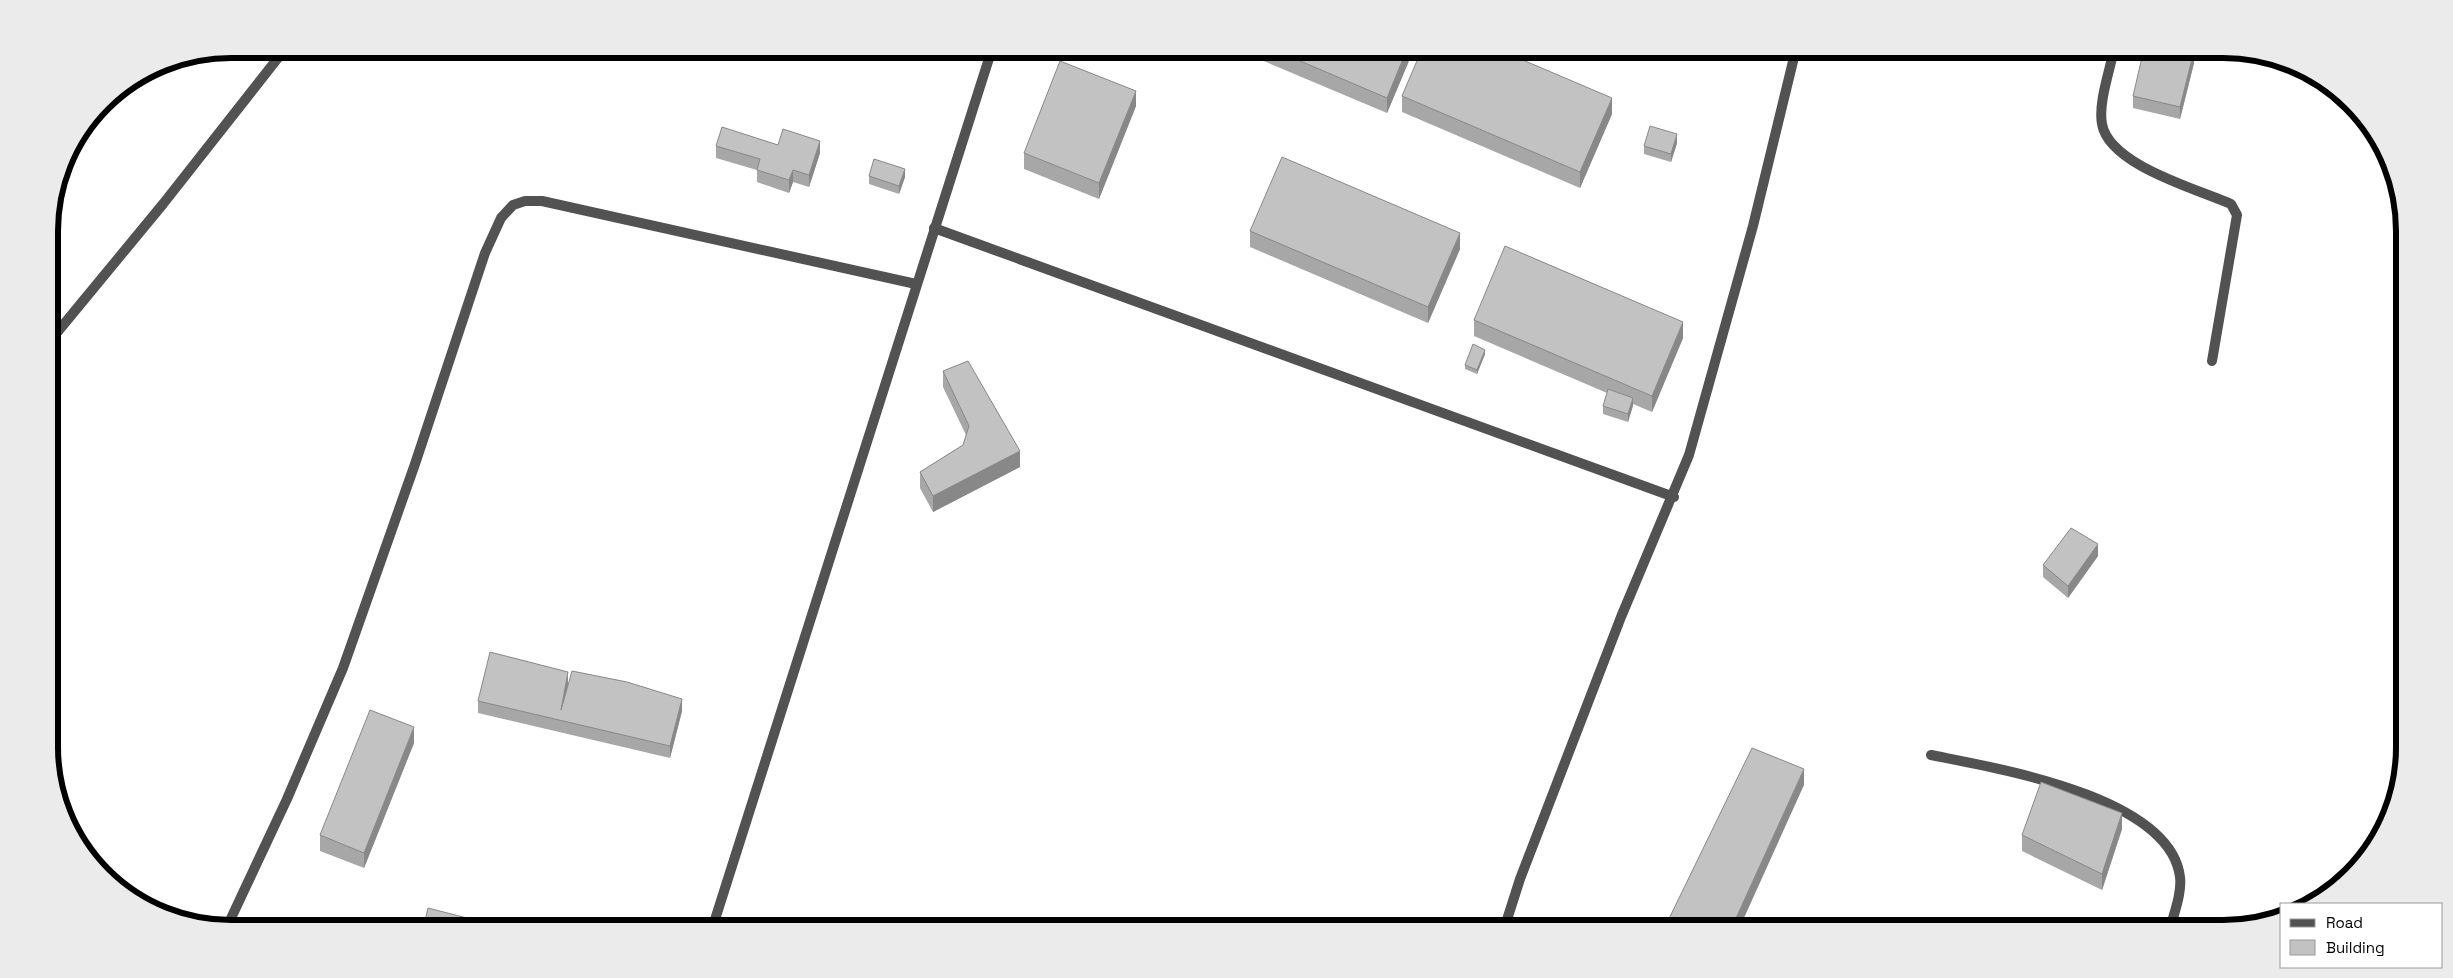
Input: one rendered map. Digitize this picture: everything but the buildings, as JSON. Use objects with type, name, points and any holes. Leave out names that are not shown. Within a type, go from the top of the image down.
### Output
[{"type":"street","points":[[58,330],[163,204],[278,58]]},
{"type":"street","points":[[715,920],[989,58]]},
{"type":"street","points":[[1507,920],[1520,879],[1621,617],[1674,496],[1689,455],[1753,226],[1794,58]]},
{"type":"street","points":[[2112,58],[2102,108],[2101,123],[2105,136],[2127,157],[2179,184],[2231,204],[2237,215],[2212,361]]},
{"type":"street","points":[[230,920],[343,668],[415,464],[485,253],[501,218],[513,206],[525,201],[542,201],[916,284]]},
{"type":"street","points":[[934,228],[1674,496]]},
{"type":"street","points":[[1931,755],[2035,777],[2074,790],[2131,814],[2170,850],[2180,877],[2177,905],[2173,920]]}]
